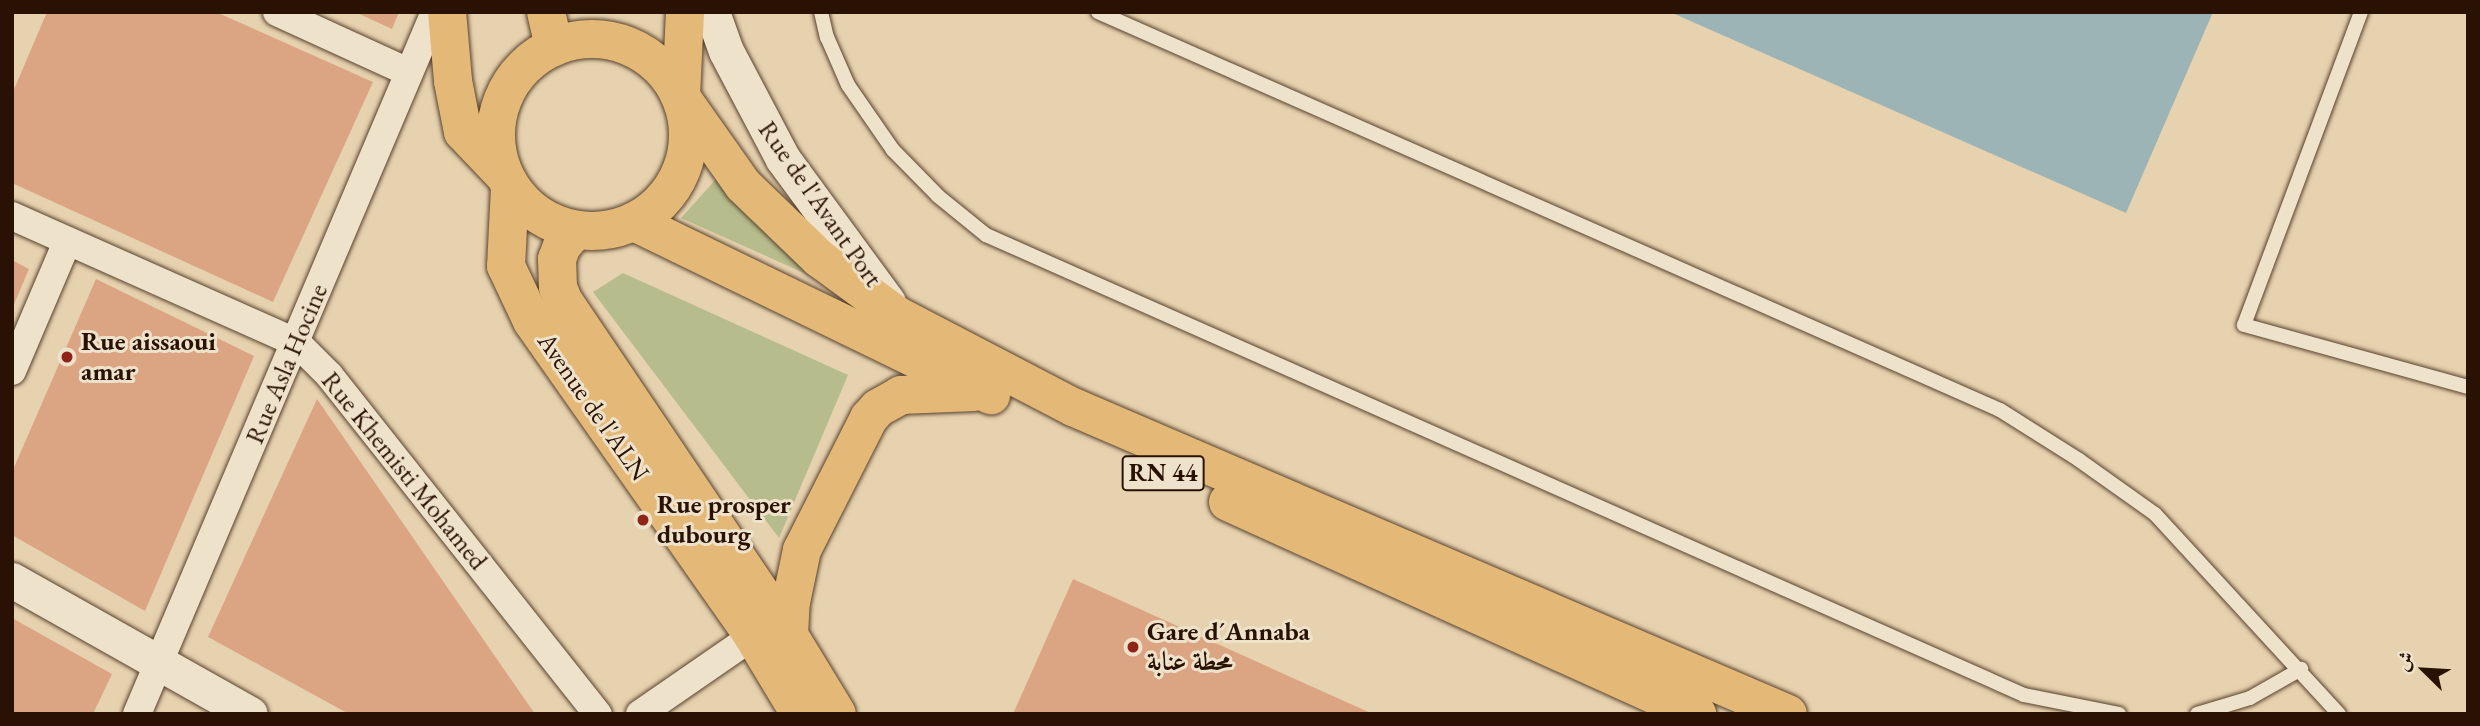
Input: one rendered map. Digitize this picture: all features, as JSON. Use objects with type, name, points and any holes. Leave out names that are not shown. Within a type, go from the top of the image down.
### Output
[{"type":"main road","points":[[447,12],[453,81],[463,132],[506,266]]},
{"type":"main road","points":[[463,132],[527,208],[550,223],[575,231],[615,229],[634,222],[658,206],[676,182],[683,164],[688,125],[681,97],[685,12]]},
{"type":"main road","points":[[506,181],[495,144],[497,114],[505,95],[550,29],[593,40],[613,41],[641,52],[664,71],[743,185],[820,259],[898,316],[1073,407],[1788,714]]},
{"type":"main road","name":"Avenue de l'ALN","points":[[506,181],[506,266],[532,321],[771,636],[837,714]]},
{"type":"main road","name":"RN 44","points":[[634,222],[985,392],[1697,714]]},
{"type":"main road","name":"Avenue de l'ALN","points":[[575,231],[562,246],[557,260],[558,287],[563,300],[771,636],[800,714]]},
{"type":"main road","points":[[771,636],[791,602],[802,550],[869,418],[888,400],[901,395],[985,392]]},
{"type":"street","points":[[276,12],[408,72]]},
{"type":"street","name":"Rue Asla Hocine","points":[[137,714],[297,343],[435,12]]},
{"type":"street","name":"Rue de l'Avant Port","points":[[712,12],[731,61],[783,159],[898,316]]},
{"type":"street","name":"Rue Khemisti Mohamed","points":[[12,216],[297,343],[329,374],[598,714]]},
{"type":"street","points":[[12,371],[67,242]]},
{"type":"street","points":[[12,580],[250,714]]},
{"type":"street","points":[[640,714],[771,636]]},
{"type":"lane","points":[[821,12],[827,37],[848,85],[892,150],[938,196],[986,235],[2024,695],[2119,714]]},
{"type":"lane","points":[[1098,12],[2000,410],[2079,460],[2155,514],[2301,669],[2339,714]]},
{"type":"lane","points":[[2361,12],[2244,324],[2468,387]]},
{"type":"lane","points":[[2197,714],[2250,698],[2301,669]]},
{"type":"green space","points":[[718,177],[813,277],[681,218]]},
{"type":"green space","points":[[623,273],[848,375],[779,538],[593,292]]},
{"type":"water","points":[[1670,12],[2213,12],[2126,213]]},
{"type":"building","points":[[47,12],[216,12],[373,82],[273,302],[12,183],[12,94]]},
{"type":"building","points":[[355,12],[399,12],[392,29]]},
{"type":"building","points":[[12,260],[29,269],[12,309]]},
{"type":"building","points":[[96,279],[254,356],[145,611],[12,535],[12,472]]},
{"type":"building","points":[[317,399],[535,714],[349,714],[208,637]]},
{"type":"building","name":"Gare d´Annaba محطة عنابة","points":[[1073,579],[1373,714],[1013,714]]},
{"type":"building","points":[[12,618],[112,674],[93,714],[12,714]]},
{"type":"place","name":"Rue aissaoui amar","points":[[67,357]]},
{"type":"place","name":"Rue prosper dubourg","points":[[643,520]]},
{"type":"place","name":"Gare d´Annaba محطة عنابة","points":[[1133,647]]}]
